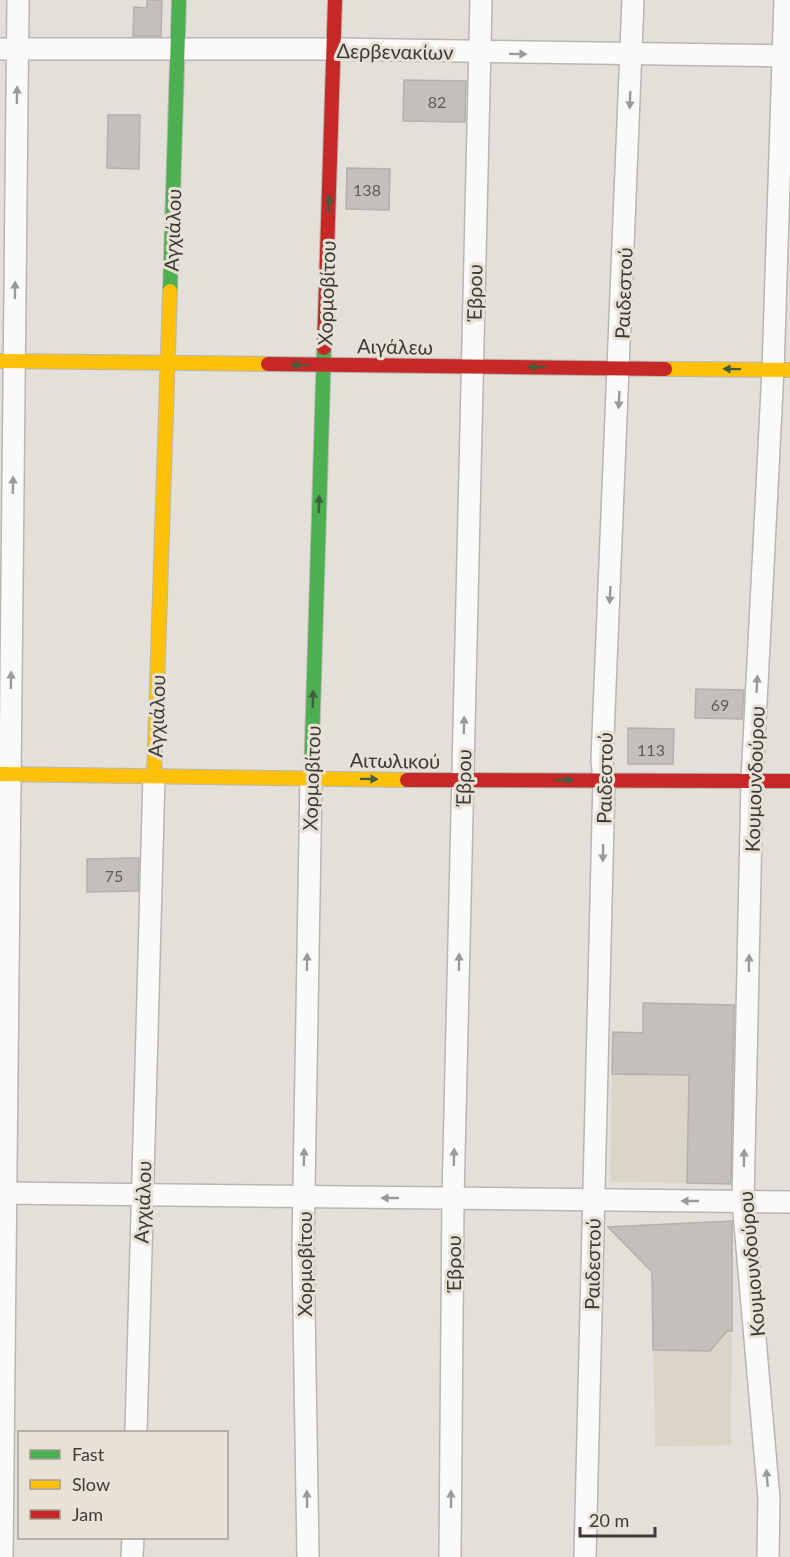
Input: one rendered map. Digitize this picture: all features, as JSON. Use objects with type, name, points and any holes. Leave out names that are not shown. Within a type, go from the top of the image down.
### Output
[{"type":"street","points":[[2,1557],[9,49],[18,0]]},
{"type":"street","name":"Αγχιάλου","points":[[136,1431],[179,0]]},
{"type":"street","name":"Χορμοβίτου","points":[[308,1557],[303,1197],[311,778],[335,0]]},
{"type":"street","name":"Έβρου","points":[[450,1557],[453,1198],[481,0]]},
{"type":"street","name":"Ραιδεστού","points":[[585,1557],[604,780],[602,760],[620,368],[633,0]]},
{"type":"street","name":"Κουμουνδούρου","points":[[768,1557],[769,1499],[743,1201],[752,781],[782,370],[787,56],[785,0]]},
{"type":"street","name":"Δερβενακίων","points":[[9,49],[334,49],[787,56]]},
{"type":"street","name":"Αιγάλεω","points":[[7,362],[782,370]]},
{"type":"street","name":"Αιτωλικού","points":[[5,774],[463,781],[790,781]]},
{"type":"street","points":[[3,1193],[790,1202]]},
{"type":"street","points":[[132,1539],[132,1557]]},
{"type":"shaded area","points":[[643,1003],[737,1005],[734,1184],[610,1182],[613,1032],[643,1033]]},
{"type":"shaded area","points":[[733,1221],[731,1445],[655,1447],[652,1272],[617,1237],[617,1227]]},
{"type":"building","points":[[147,0],[162,0],[161,36],[133,36],[134,7],[147,8]]},
{"type":"building","points":[[404,80],[466,81],[465,122],[403,121]]},
{"type":"building","points":[[108,115],[140,115],[139,169],[107,168]]},
{"type":"building","points":[[347,168],[390,169],[389,210],[346,209]]},
{"type":"building","points":[[696,689],[744,690],[742,719],[695,718]]},
{"type":"building","points":[[628,728],[674,729],[673,764],[628,764]]},
{"type":"building","points":[[139,858],[138,891],[87,892],[87,859]]},
{"type":"building","points":[[643,1003],[734,1005],[731,1184],[687,1183],[689,1075],[612,1074],[613,1032],[643,1033]]},
{"type":"building","points":[[732,1221],[732,1331],[727,1331],[710,1351],[653,1350],[652,1272],[608,1227]]},
{"type":"traffic: fast","points":[[170,291],[179,0]]},
{"type":"traffic: fast","points":[[311,778],[324,348]]},
{"type":"traffic: slow","points":[[154,776],[170,291]]},
{"type":"traffic: slow","points":[[0,361],[268,364]]},
{"type":"traffic: slow","points":[[665,369],[790,370]]},
{"type":"traffic: slow","points":[[0,774],[407,780]]},
{"type":"traffic: jam","points":[[324,348],[335,0]]},
{"type":"traffic: jam","points":[[268,364],[665,369]]},
{"type":"traffic: jam","points":[[407,780],[790,781]]}]
